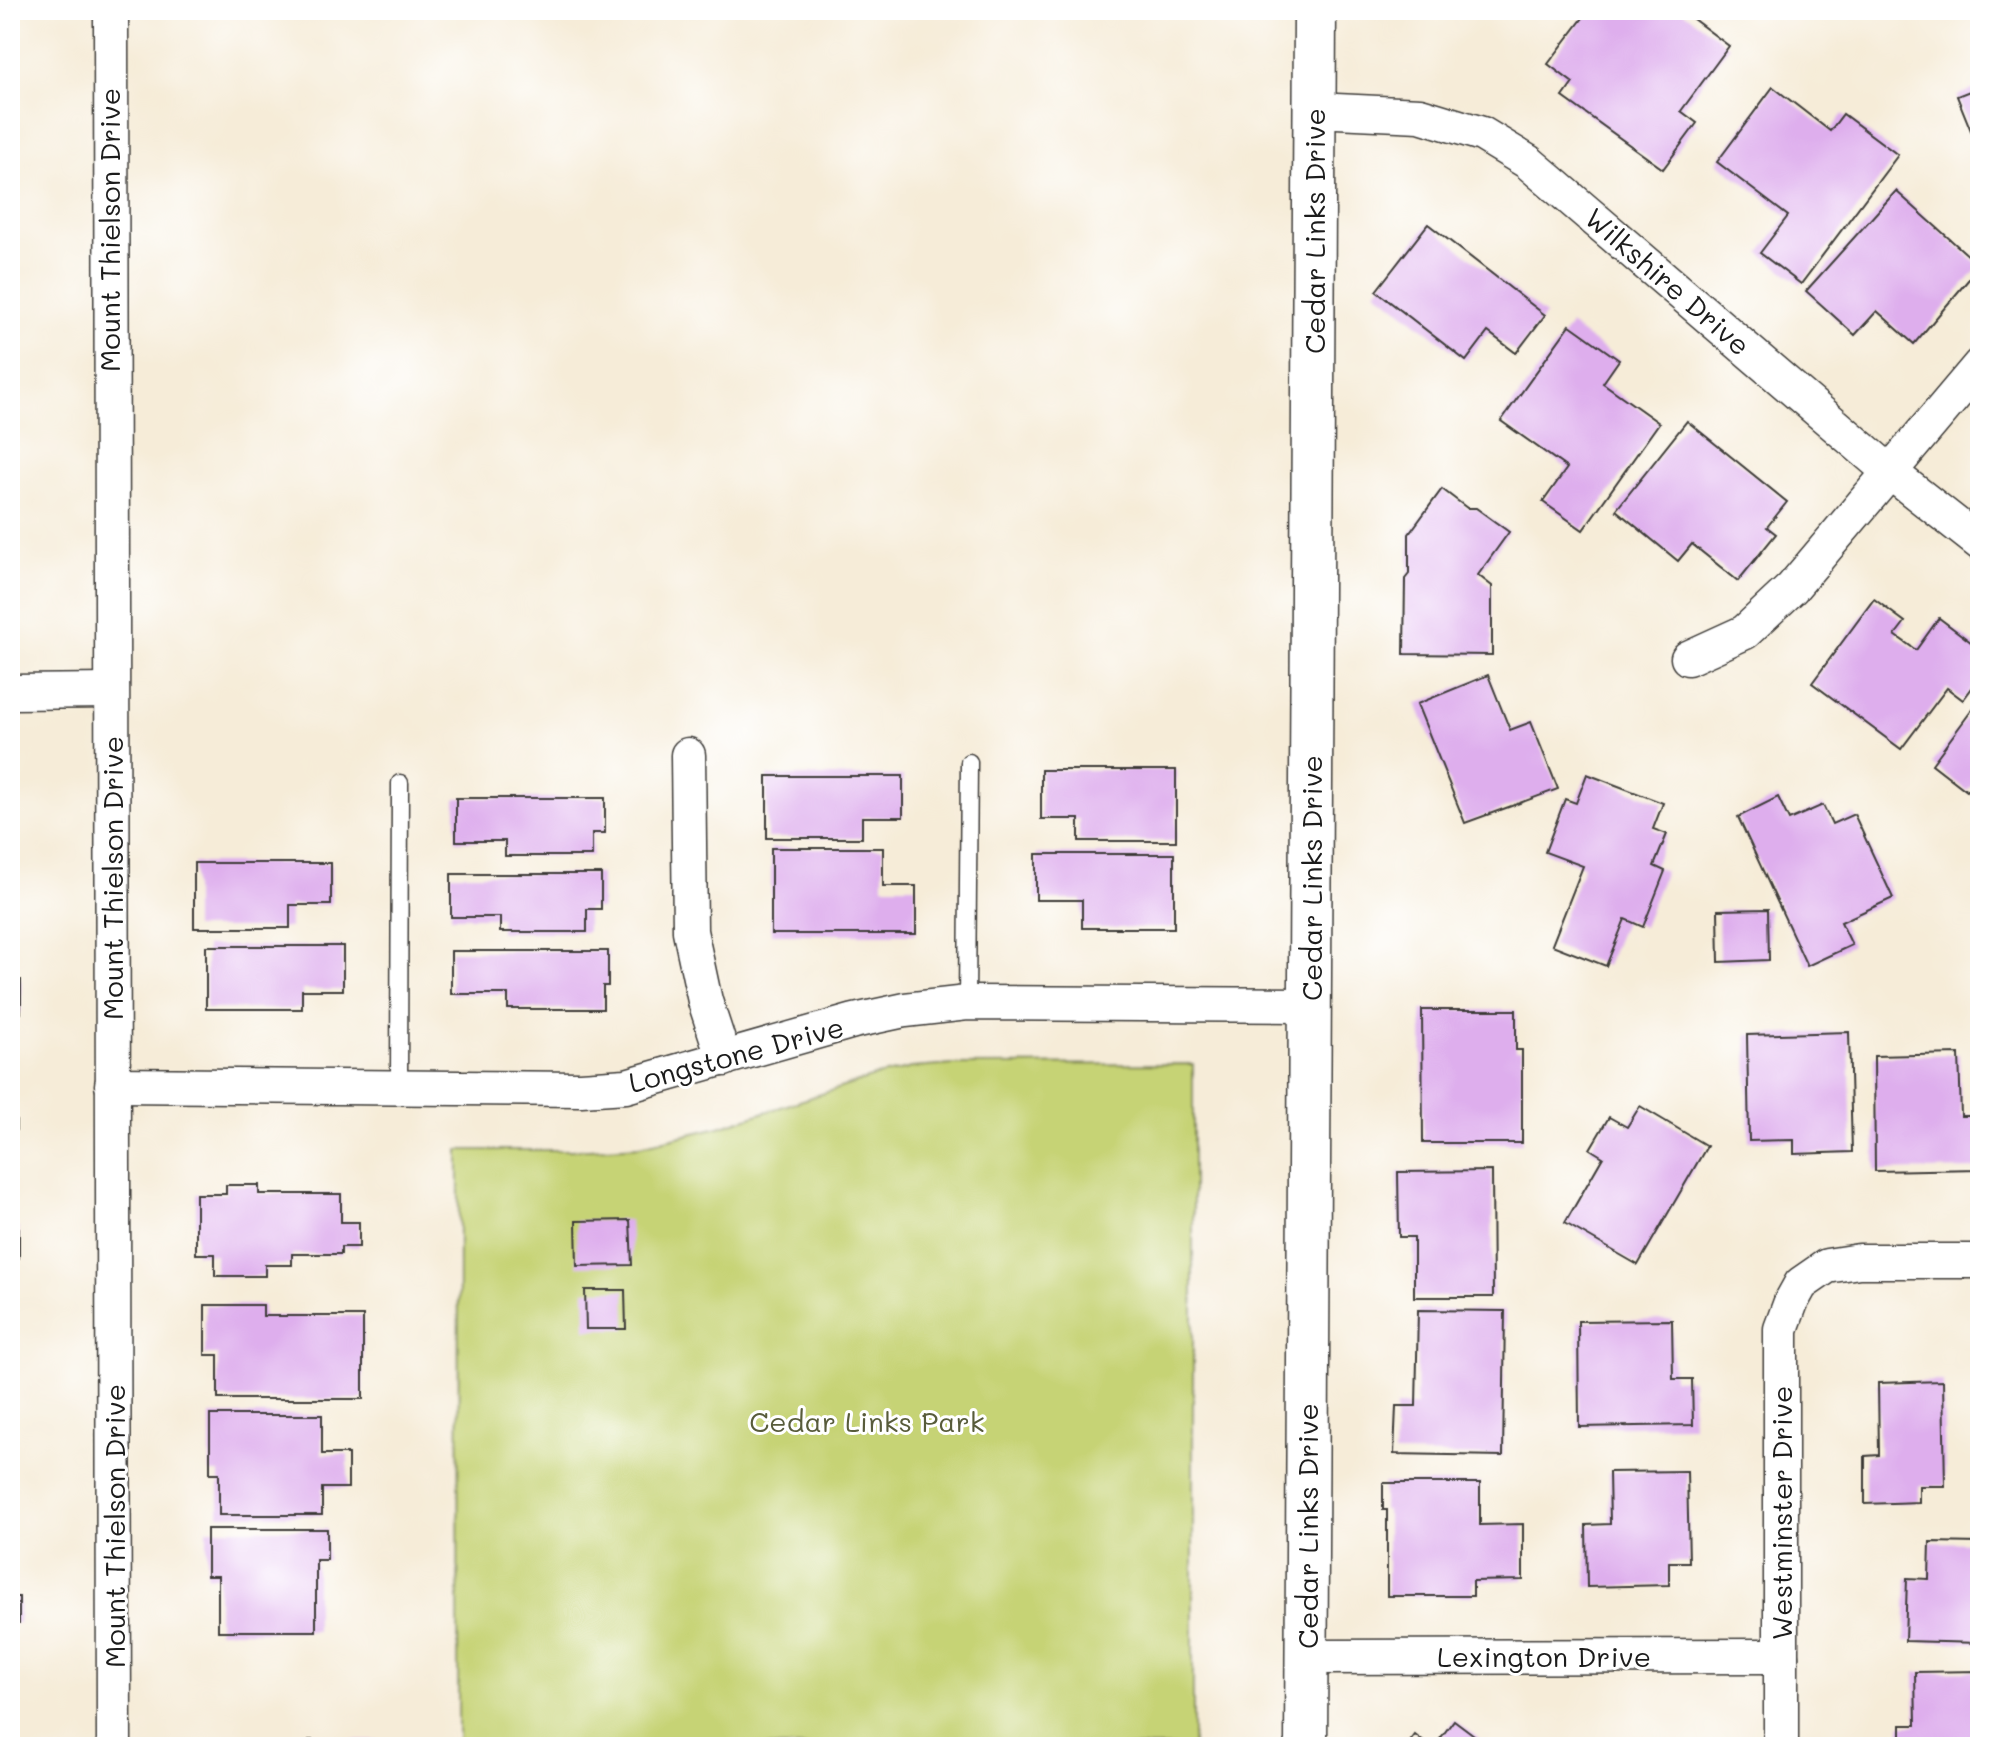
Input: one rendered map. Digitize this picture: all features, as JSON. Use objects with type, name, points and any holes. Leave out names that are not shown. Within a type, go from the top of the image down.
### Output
[{"type":"street","name":"Mount Thielson Drive","points":[[111,10],[114,1747]]},
{"type":"street","name":"Cedar Links Drive","points":[[1306,1747],[1315,10]]},
{"type":"street","name":"Wilkshire Drive","points":[[1315,110],[1420,115],[1482,134],[1528,162],[1891,473],[1980,543]]},
{"type":"street","points":[[1688,658],[1745,632],[1792,588],[1980,365]]},
{"type":"street","points":[[10,692],[111,691]]},
{"type":"street","points":[[688,755],[690,931],[705,1001],[724,1059]]},
{"type":"street","name":"Longstone Drive","points":[[112,1085],[581,1089],[626,1086],[854,1021],[905,1010],[967,1003],[1310,1005]]},
{"type":"street","name":"Westminster Drive","points":[[1781,1747],[1781,1329],[1791,1302],[1801,1284],[1827,1266],[1859,1261],[1980,1261]]},
{"type":"street","name":"Lexington Drive","points":[[1307,1657],[1781,1656]]},
{"type":"lane","points":[[967,1003],[969,762]]},
{"type":"lane","points":[[399,1087],[400,783]]},
{"type":"green space","name":"Cedar Links Park","points":[[1193,1064],[1193,1747],[458,1747],[459,1150],[571,1150],[640,1146],[719,1127],[877,1076],[912,1068],[953,1065]]},
{"type":"building","points":[[1589,10],[1681,10],[1729,46],[1681,111],[1697,123],[1663,169],[1563,97],[1573,83],[1548,64]]},
{"type":"building","points":[[1773,87],[1830,131],[1843,114],[1898,155],[1801,284],[1760,253],[1788,216],[1717,162]]},
{"type":"building","points":[[1980,87],[1980,153],[1957,96]]},
{"type":"building","points":[[1896,191],[1980,266],[1914,344],[1877,311],[1855,335],[1806,291]]},
{"type":"building","points":[[1428,224],[1545,315],[1516,353],[1488,332],[1466,361],[1376,291]]},
{"type":"building","points":[[1570,325],[1619,360],[1603,383],[1659,423],[1583,530],[1543,502],[1567,468],[1501,421]]},
{"type":"building","points":[[1687,421],[1787,502],[1767,527],[1776,534],[1738,581],[1692,544],[1678,561],[1616,510]]},
{"type":"building","points":[[1442,489],[1467,508],[1476,508],[1509,532],[1478,575],[1492,586],[1492,655],[1404,654],[1409,534]]},
{"type":"building","points":[[1874,599],[1905,622],[1895,635],[1916,650],[1939,618],[1980,649],[1980,677],[1963,700],[1947,688],[1901,749],[1812,683]]},
{"type":"building","points":[[1488,675],[1510,730],[1531,722],[1558,789],[1465,823],[1417,704]]},
{"type":"building","points":[[1980,699],[1980,793],[1971,786],[1967,791],[1932,764]]},
{"type":"building","points":[[1041,770],[1176,770],[1176,841],[1079,841],[1079,819],[1041,819]]},
{"type":"building","points":[[1587,774],[1663,803],[1653,829],[1667,834],[1654,866],[1665,871],[1643,927],[1625,919],[1606,966],[1552,945],[1583,866],[1545,852],[1565,799],[1576,803]]},
{"type":"building","points":[[767,776],[903,776],[903,817],[862,817],[862,838],[767,838]]},
{"type":"building","points":[[1778,797],[1789,820],[1823,805],[1832,824],[1854,814],[1893,898],[1841,922],[1852,945],[1807,966],[1738,817]]},
{"type":"building","points":[[456,798],[605,798],[605,833],[592,833],[592,856],[505,856],[505,841],[456,841]]},
{"type":"building","points":[[771,848],[883,848],[883,886],[916,886],[916,934],[771,934]]},
{"type":"building","points":[[1036,854],[1174,854],[1174,928],[1082,928],[1082,900],[1036,900]]},
{"type":"building","points":[[194,863],[331,863],[331,905],[290,905],[290,928],[194,928]]},
{"type":"building","points":[[451,874],[601,874],[601,909],[587,909],[587,932],[500,932],[500,917],[451,917]]},
{"type":"building","points":[[1768,909],[1769,960],[1719,962],[1718,910]]},
{"type":"building","points":[[206,946],[343,946],[343,990],[302,990],[302,1009],[206,1009]]},
{"type":"building","points":[[451,951],[608,951],[608,986],[603,986],[603,1009],[508,1009],[508,994],[451,994]]},
{"type":"building","points":[[10,980],[21,980],[21,1013],[10,1013]]},
{"type":"building","points":[[1422,1010],[1516,1010],[1516,1050],[1522,1050],[1522,1143],[1423,1143]]},
{"type":"building","points":[[1849,1032],[1852,1152],[1794,1154],[1794,1140],[1749,1141],[1747,1035]]},
{"type":"building","points":[[1959,1054],[1961,1116],[1980,1116],[1980,1169],[1875,1171],[1874,1056]]},
{"type":"building","points":[[10,1106],[16,1106],[16,1134],[10,1134]]},
{"type":"building","points":[[1640,1106],[1707,1146],[1638,1265],[1565,1223],[1603,1157],[1590,1149],[1609,1117],[1627,1127]]},
{"type":"building","points":[[1492,1171],[1493,1297],[1414,1297],[1414,1237],[1399,1237],[1398,1172]]},
{"type":"building","points":[[226,1185],[259,1185],[259,1194],[341,1194],[341,1222],[359,1222],[359,1247],[341,1247],[341,1254],[292,1254],[292,1265],[265,1265],[265,1276],[215,1276],[215,1254],[196,1254],[196,1194],[226,1194]]},
{"type":"building","points":[[630,1220],[632,1265],[577,1266],[576,1221]]},
{"type":"building","points":[[10,1228],[19,1228],[19,1258],[10,1258]]},
{"type":"building","points":[[585,1290],[625,1290],[626,1329],[586,1329]]},
{"type":"building","points":[[205,1305],[263,1305],[263,1316],[363,1316],[363,1399],[218,1399],[218,1355],[205,1355]]},
{"type":"building","points":[[1418,1310],[1505,1311],[1503,1456],[1394,1454],[1396,1406],[1416,1406]]},
{"type":"building","points":[[1672,1320],[1673,1379],[1692,1379],[1693,1425],[1579,1427],[1578,1321]]},
{"type":"building","points":[[1943,1381],[1945,1486],[1919,1486],[1919,1502],[1865,1504],[1865,1456],[1879,1455],[1878,1383]]},
{"type":"building","points":[[210,1415],[322,1415],[322,1454],[348,1454],[348,1488],[322,1488],[322,1515],[219,1515],[219,1473],[210,1473]]},
{"type":"building","points":[[1687,1471],[1689,1562],[1669,1562],[1669,1585],[1587,1587],[1586,1525],[1610,1524],[1609,1472]]},
{"type":"building","points":[[1383,1483],[1480,1483],[1480,1525],[1523,1524],[1523,1580],[1473,1581],[1473,1596],[1387,1596],[1387,1510],[1383,1510]]},
{"type":"building","points":[[207,1529],[327,1529],[327,1560],[316,1560],[316,1631],[218,1631],[218,1576],[207,1576]]},
{"type":"building","points":[[1930,1542],[1980,1543],[1980,1643],[1905,1641],[1907,1578],[1929,1579]]},
{"type":"building","points":[[10,1597],[19,1597],[19,1623],[10,1623]]},
{"type":"building","points":[[1980,1671],[1980,1747],[1901,1747],[1901,1725],[1916,1725],[1915,1672]]},
{"type":"building","points":[[1454,1720],[1490,1747],[1434,1747]]},
{"type":"building","points":[[1415,1735],[1430,1747],[1406,1747]]},
{"type":"building","points":[[309,1740],[404,1740],[404,1747],[309,1747]]}]
